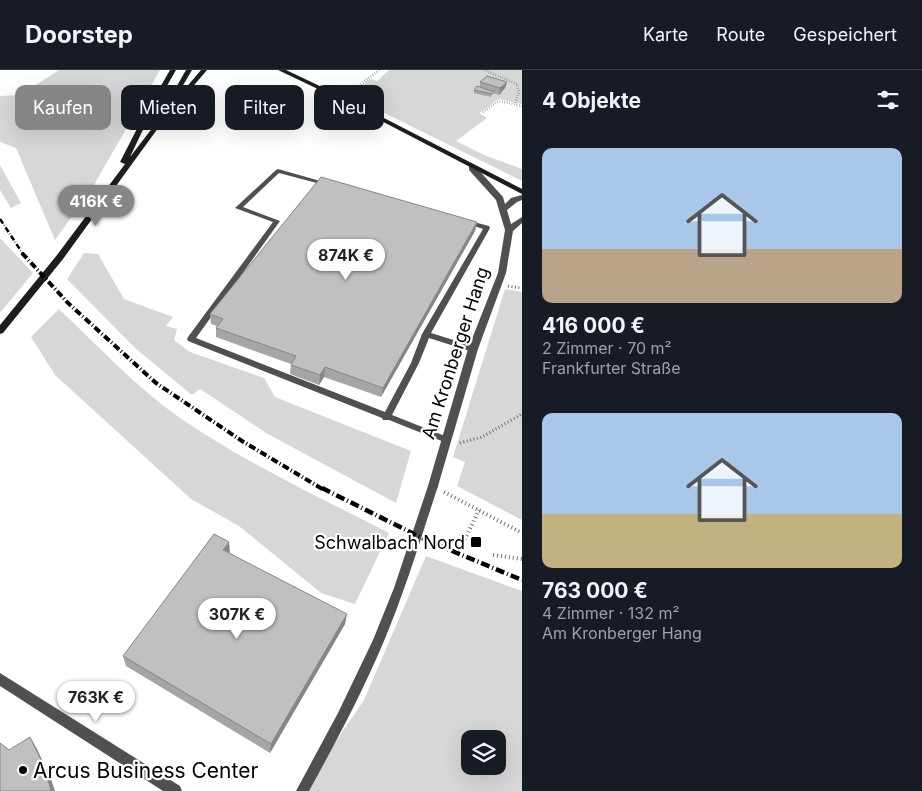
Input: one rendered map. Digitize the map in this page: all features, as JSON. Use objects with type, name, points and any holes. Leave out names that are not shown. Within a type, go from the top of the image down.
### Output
[{"type":"main road","points":[[114,183],[145,120],[173,70]]},
{"type":"main road","points":[[180,85],[189,70]]},
{"type":"main road","points":[[191,85],[204,70]]},
{"type":"main road","points":[[272,70],[297,78]]},
{"type":"main road","points":[[281,70],[314,86]]},
{"type":"main road","points":[[384,121],[472,168],[522,192]]},
{"type":"main road","points":[[0,331],[60,257],[153,130]]},
{"type":"street","name":"Am Kronberger Hang","points":[[433,486],[473,348],[502,274],[509,230],[500,199],[472,168]]},
{"type":"street","points":[[504,209],[514,200],[522,197]]},
{"type":"street","points":[[509,230],[522,219]]},
{"type":"street","points":[[0,679],[175,791]]},
{"type":"lane","points":[[338,187],[278,171],[238,208],[276,221],[191,339],[386,418],[447,440]]},
{"type":"lane","points":[[386,418],[415,363],[426,334],[487,228],[453,219]]},
{"type":"lane","points":[[426,334],[473,348]]},
{"type":"lane","points":[[302,791],[334,735],[399,590],[433,486]]},
{"type":"path","points":[[360,85],[378,70]]},
{"type":"path","points":[[484,70],[517,84],[519,92],[515,104]]},
{"type":"path","points":[[483,112],[499,101],[522,106]]},
{"type":"path","points":[[447,440],[458,443],[482,437],[522,414]]},
{"type":"path","points":[[433,486],[522,533]]},
{"type":"path","points":[[463,542],[479,510]]},
{"type":"path","points":[[493,555],[522,559]]},
{"type":"shaded area","points":[[59,70],[160,70],[151,85],[121,85],[121,130],[126,130],[91,190],[55,240],[16,148],[0,142],[0,96],[15,95],[15,130],[111,130],[111,85],[36,85]]},
{"type":"shaded area","points":[[389,70],[522,70],[522,104],[499,99],[479,113],[487,118],[456,141],[484,155],[522,169],[522,181],[384,113],[384,85],[363,85],[370,79],[377,81]]},
{"type":"shaded area","points":[[0,165],[21,203],[11,208],[0,190]]},
{"type":"shaded area","points":[[0,238],[33,273],[0,313]]},
{"type":"shaded area","points":[[84,253],[98,254],[124,299],[173,317],[166,326],[177,329],[174,340],[190,352],[264,378],[275,397],[411,451],[396,503],[266,433],[200,389],[192,395],[135,348],[67,279]]},
{"type":"shaded area","points":[[505,289],[522,292],[522,520],[457,486],[465,462],[453,457]]},
{"type":"shaded area","points":[[59,309],[133,380],[180,418],[230,450],[389,533],[355,604],[321,593],[239,526],[191,499],[55,375],[31,337]]},
{"type":"shaded area","points":[[426,556],[522,591],[522,791],[302,791],[364,700]]},
{"type":"building","points":[[487,76],[507,82],[500,88],[480,82]]},
{"type":"building","points":[[477,86],[494,92],[492,94],[474,90]]},
{"type":"building","points":[[321,177],[477,222],[383,388],[325,367],[320,375],[291,365],[296,356],[216,328],[223,319],[210,314]]},
{"type":"building","points":[[214,534],[229,542],[223,550],[347,614],[271,744],[123,656]]},
{"type":"building","name":"Arcus Business Center","points":[[30,737],[45,768],[51,791],[0,791],[0,743],[9,750]]},
{"type":"railway","points":[[0,219],[23,254]]},
{"type":"railway","points":[[22,253],[68,303],[156,383],[242,441],[324,490]]},
{"type":"railway","points":[[322,488],[426,540],[522,580]]},
{"type":"place","name":"Schwalbach Nord","points":[[476,542]]},
{"type":"place","name":"Arcus Business Center","points":[[23,770]]}]
